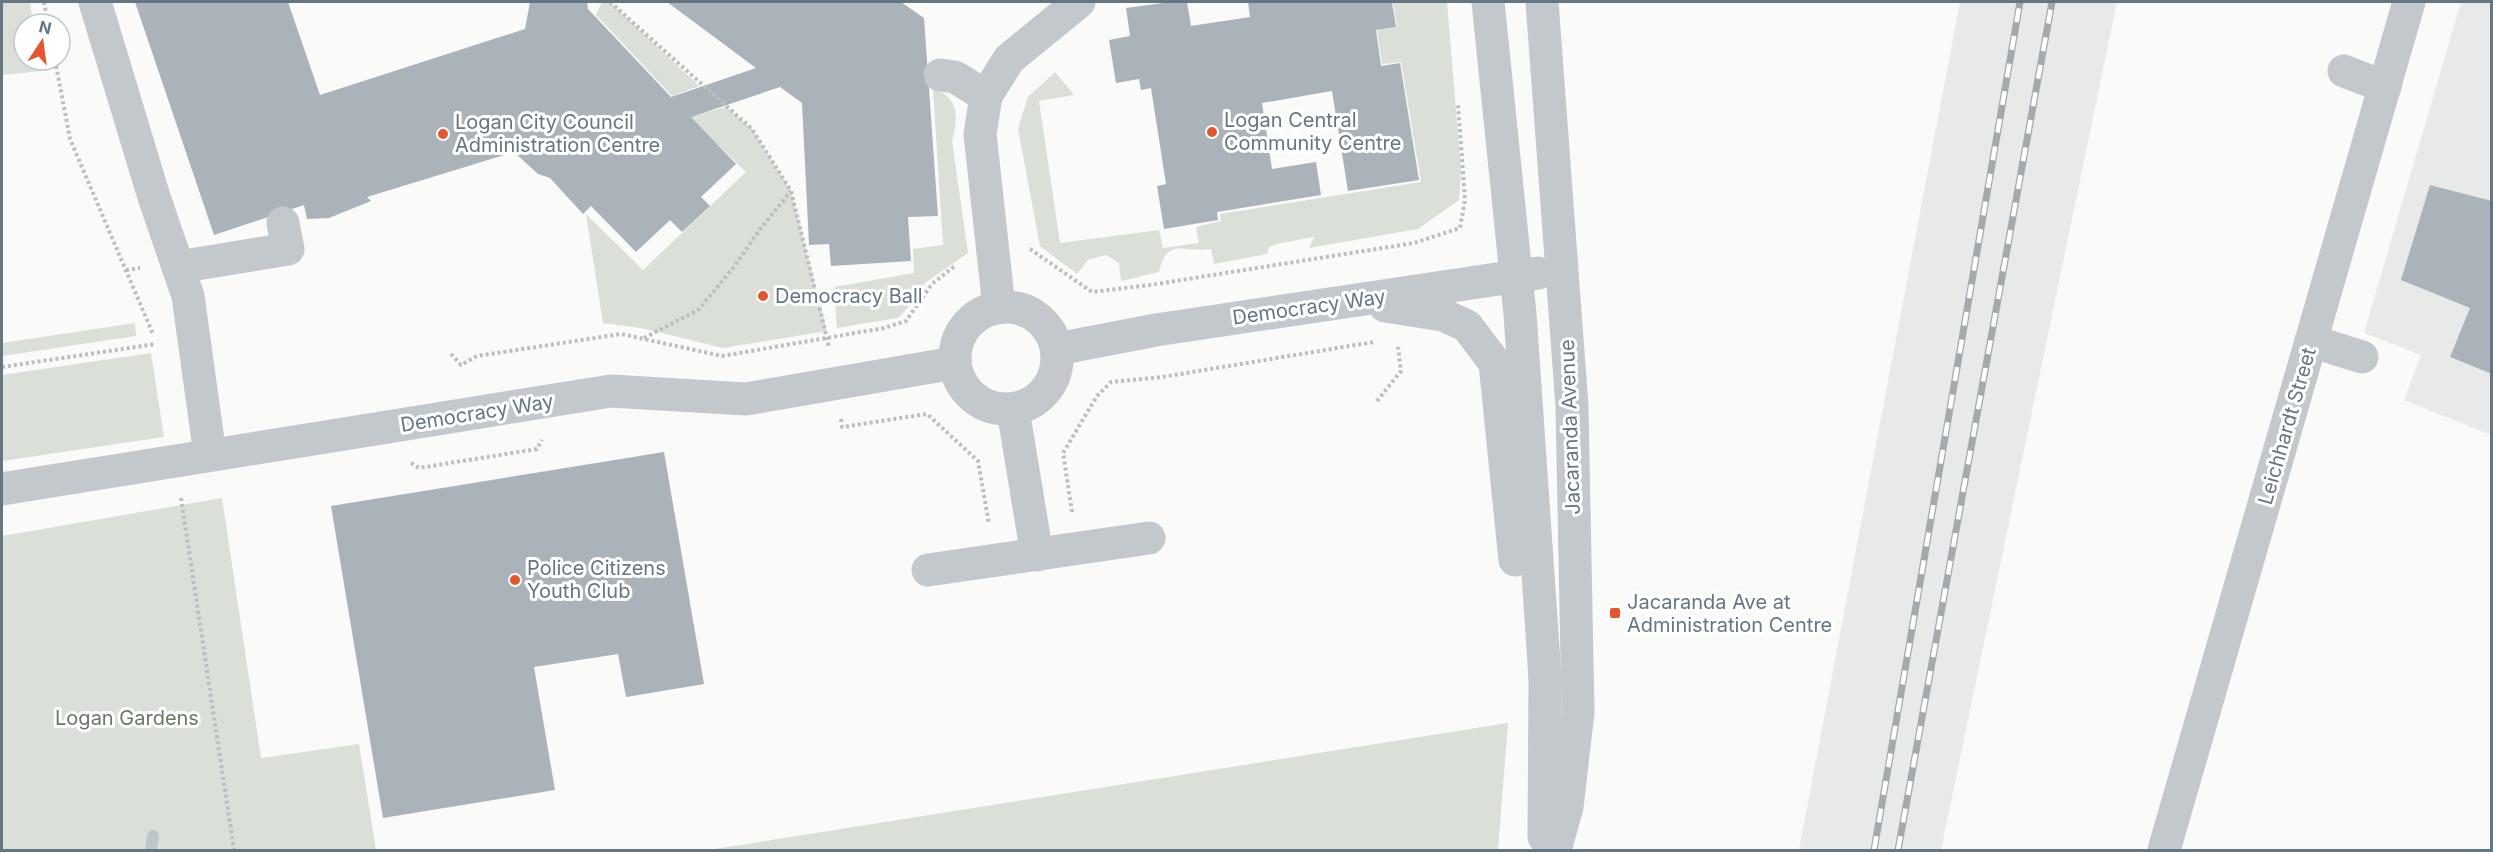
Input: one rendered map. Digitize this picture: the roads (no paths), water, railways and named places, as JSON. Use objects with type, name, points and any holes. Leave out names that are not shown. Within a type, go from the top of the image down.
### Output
[{"type":"street","points":[[95,2],[151,187],[188,297],[210,455]]},
{"type":"street","points":[[999,307],[980,134],[986,96],[1009,59],[1079,2]]},
{"type":"street","name":"Jacaranda Avenue","points":[[1488,2],[1516,275],[1543,647],[1544,850]]},
{"type":"street","name":"Jacaranda Avenue","points":[[1542,2],[1572,406],[1578,712],[1567,807],[1555,850]]},
{"type":"street","name":"Leichhardt Street","points":[[2164,850],[2311,341],[2323,256],[2385,87],[2409,2]]},
{"type":"street","points":[[2344,70],[2385,87]]},
{"type":"street","points":[[940,75],[955,77],[986,96]]},
{"type":"street","points":[[178,267],[288,249],[283,223]]},
{"type":"street","name":"Democracy Way","points":[[1057,349],[1155,330],[1516,275],[1563,270]]},
{"type":"street","points":[[1350,301],[1443,315],[1467,326],[1495,363],[1515,561],[1543,647]]},
{"type":"street","points":[[999,307],[1014,308],[1035,317],[1051,334],[1057,349],[1058,365],[1053,381],[1043,395],[1013,410],[997,409],[981,404],[967,393],[958,379],[954,363],[958,340],[971,320],[999,307]]},
{"type":"street","points":[[2311,341],[2362,357]]},
{"type":"street","name":"Democracy Way","points":[[2,489],[611,391],[746,399],[954,363]]},
{"type":"street","points":[[1013,410],[1037,555]]},
{"type":"street","points":[[928,570],[1149,538]]},
{"type":"waterway","points":[[151,850],[153,836]]},
{"type":"railway","points":[[1874,850],[2020,2]]},
{"type":"railway","points":[[1898,850],[2052,2]]},
{"type":"place","name":"Logan Central Community Centre","points":[[1212,132]]},
{"type":"place","name":"Logan City Council Administration Centre","points":[[443,134]]},
{"type":"place","name":"Democracy Ball","points":[[763,296]]},
{"type":"place","name":"Police Citizens Youth Club","points":[[515,580]]},
{"type":"place","name":"Jacaranda Ave at Administration Centre","points":[[1615,613]]},
{"type":"park label","name":"Logan Gardens","points":[[127,718]]}]
